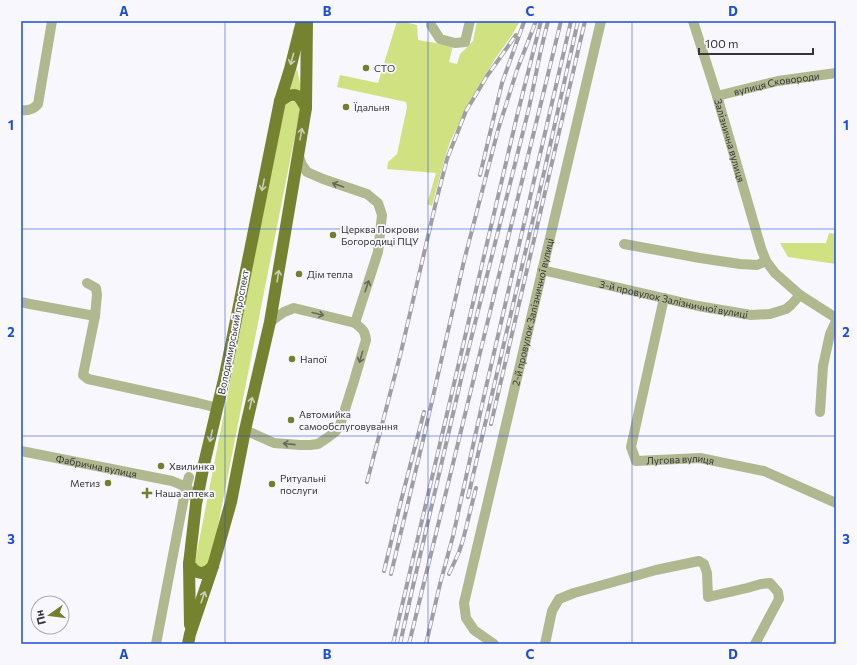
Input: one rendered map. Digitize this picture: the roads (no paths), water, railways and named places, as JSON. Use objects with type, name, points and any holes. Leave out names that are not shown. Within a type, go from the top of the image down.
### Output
[{"type":"main road","name":"Володимирський проспект","points":[[189,639],[189,564],[196,504],[225,375],[280,101],[302,21]]},
{"type":"main road","name":"Володимирський проспект","points":[[189,639],[213,566],[230,502],[270,322],[306,108],[307,21]]},
{"type":"main road","points":[[280,101],[288,96],[297,96],[301,99],[306,108]]},
{"type":"main road","points":[[189,564],[193,570],[198,573],[203,573],[210,570],[213,566]]},
{"type":"street","points":[[21,110],[31,110],[38,104],[52,21]]},
{"type":"street","points":[[431,25],[440,39],[455,43],[466,42],[470,21]]},
{"type":"street","name":"2-й провулок Залізничної вулиці","points":[[494,644],[474,630],[466,618],[464,603],[601,21]]},
{"type":"street","name":"Залізнична вулиця","points":[[693,21],[717,96],[761,248],[766,260],[775,273],[800,295],[836,318]]},
{"type":"street","name":"вулиця Сковороди","points":[[717,96],[778,81],[836,73]]},
{"type":"street","points":[[298,154],[302,165],[307,172],[367,194],[378,203],[382,215],[378,252],[355,323]]},
{"type":"street","points":[[624,244],[740,264],[757,264],[766,260]]},
{"type":"street","name":"3-й провулок Залізничної вулиці","points":[[542,270],[698,306],[751,315],[770,314],[786,309],[800,295]]},
{"type":"street","points":[[87,283],[96,288],[97,295],[95,316],[83,375],[88,379],[218,408]]},
{"type":"street","name":"Лугова вулиця","points":[[664,298],[631,448],[636,461],[700,458],[764,471],[836,503]]},
{"type":"street","points":[[21,302],[95,316]]},
{"type":"street","points":[[245,430],[274,443],[300,446],[318,444],[327,438],[335,432],[340,424],[366,340],[365,333],[362,328],[355,323],[294,308],[284,312],[270,322]]},
{"type":"street","points":[[820,412],[823,366],[830,334],[836,321]]},
{"type":"street","name":"Фабрична вулиця","points":[[21,451],[172,481]]},
{"type":"street","points":[[172,481],[189,477],[204,464]]},
{"type":"street","points":[[156,644],[189,477]]},
{"type":"street","points":[[172,481],[181,484],[191,491],[195,498],[196,504]]},
{"type":"street","points":[[545,644],[552,611],[559,599],[574,593],[656,570],[699,561],[704,564],[707,573],[708,597],[770,583],[778,592],[779,599],[755,644]]},
{"type":"railway","points":[[391,574],[464,261],[498,130],[517,70],[536,21]]},
{"type":"railway","points":[[393,644],[517,116],[541,21]]},
{"type":"railway","points":[[400,644],[463,371],[529,108],[548,21]]},
{"type":"railway","points":[[409,644],[561,21]]},
{"type":"railway","points":[[426,644],[453,536],[571,21]]},
{"type":"railway","points":[[468,497],[578,21]]},
{"type":"railway","points":[[491,424],[585,21]]},
{"type":"railway","points":[[480,175],[502,83],[524,22]]},
{"type":"railway","points":[[367,482],[401,352],[447,159],[466,111],[487,76],[516,35]]},
{"type":"railway","points":[[384,571],[424,412]]},
{"type":"railway","points":[[449,574],[463,540],[476,488]]},
{"type":"place","name":"СТО","points":[[366,68]]},
{"type":"place","name":"Їдальня","points":[[346,107]]},
{"type":"place","name":"Церква Покрови Богородиці ПЦУ","points":[[333,235]]},
{"type":"place","name":"Дім тепла","points":[[299,274]]},
{"type":"place","name":"Напої","points":[[292,359]]},
{"type":"place","name":"Автомийка самообслуговування","points":[[291,420]]},
{"type":"place","name":"Хвилинка","points":[[161,466]]},
{"type":"place","name":"Метиз","points":[[108,483]]},
{"type":"place","name":"Ритуальні послуги","points":[[272,484]]},
{"type":"place","name":"Наша аптека","points":[[147,493]]}]
